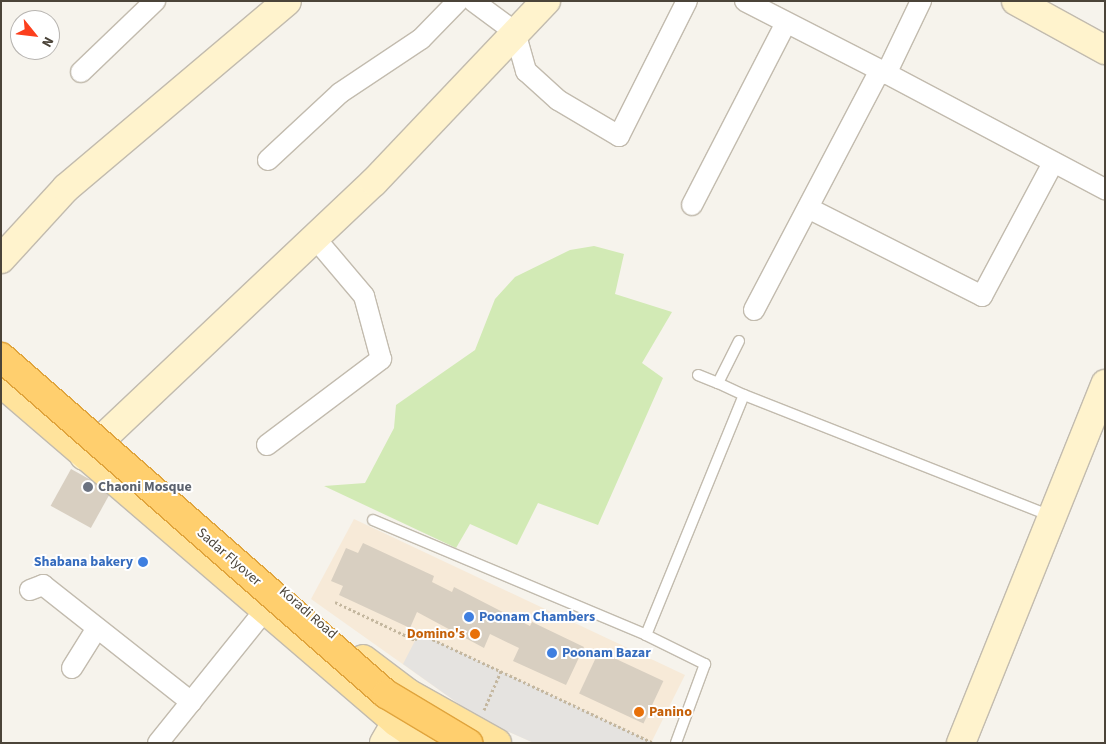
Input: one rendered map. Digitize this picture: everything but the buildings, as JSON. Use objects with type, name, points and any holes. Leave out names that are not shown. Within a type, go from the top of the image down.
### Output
[{"type":"highway","name":"Sadar Flyover","points":[[1,357],[386,694],[470,736]]},
{"type":"highway","name":"Sadar Flyover","points":[[1,368],[390,708],[447,743]]},
{"type":"main road","name":"Koradi Road","points":[[1,342],[336,638],[408,694],[470,736],[497,743]]},
{"type":"main road","name":"Koradi Road","points":[[1,383],[266,610],[390,733],[426,743]]},
{"type":"street","points":[[81,72],[155,1]]},
{"type":"street","points":[[1,259],[66,188],[287,1]]},
{"type":"street","points":[[268,160],[340,93],[421,39],[458,1]]},
{"type":"street","points":[[473,1],[515,32],[526,71],[558,100],[619,136],[687,1]]},
{"type":"street","points":[[84,456],[104,434],[315,238],[546,1]]},
{"type":"street","points":[[745,1],[1105,189]]},
{"type":"street","points":[[754,310],[921,1]]},
{"type":"street","points":[[1033,5],[1105,50]]},
{"type":"street","points":[[692,206],[786,23]]},
{"type":"street","points":[[808,208],[982,296],[1054,163]]},
{"type":"street","points":[[267,445],[381,359],[364,296],[315,238]]},
{"type":"street","points":[[961,743],[1105,384]]},
{"type":"street","points":[[30,590],[43,585],[191,702]]},
{"type":"street","points":[[158,743],[266,610]]},
{"type":"street","points":[[72,668],[97,628]]},
{"type":"lane","points":[[718,383],[739,340]]},
{"type":"lane","points":[[698,375],[744,395],[1051,516]]},
{"type":"lane","points":[[646,635],[744,395]]},
{"type":"lane","points":[[373,520],[646,635],[705,664],[676,743]]},
{"type":"path","points":[[334,602],[415,640],[419,633],[652,742]]},
{"type":"path","points":[[470,736],[501,671]]},
{"type":"shaded area","name":"Poonam Chambers","points":[[354,519],[685,675],[651,743],[534,743],[480,719],[311,599]]},
{"type":"shaded area","points":[[419,633],[652,742],[534,743],[480,719],[403,664]]},
{"type":"green space","points":[[594,246],[624,254],[615,294],[672,312],[642,363],[663,378],[598,525],[538,503],[517,545],[470,524],[456,548],[324,486],[365,483],[394,428],[396,405],[475,350],[495,299],[515,277],[570,250]]},
{"type":"place","name":"Chaoni Mosque","points":[[88,487]]},
{"type":"place","name":"Shabana bakery","points":[[143,562]]},
{"type":"place","name":"Poonam Chambers","points":[[469,617]]},
{"type":"place","name":"Domino's","points":[[475,634]]},
{"type":"place","name":"Poonam Bazar","points":[[552,653]]},
{"type":"place","name":"Panino","points":[[639,712]]}]
